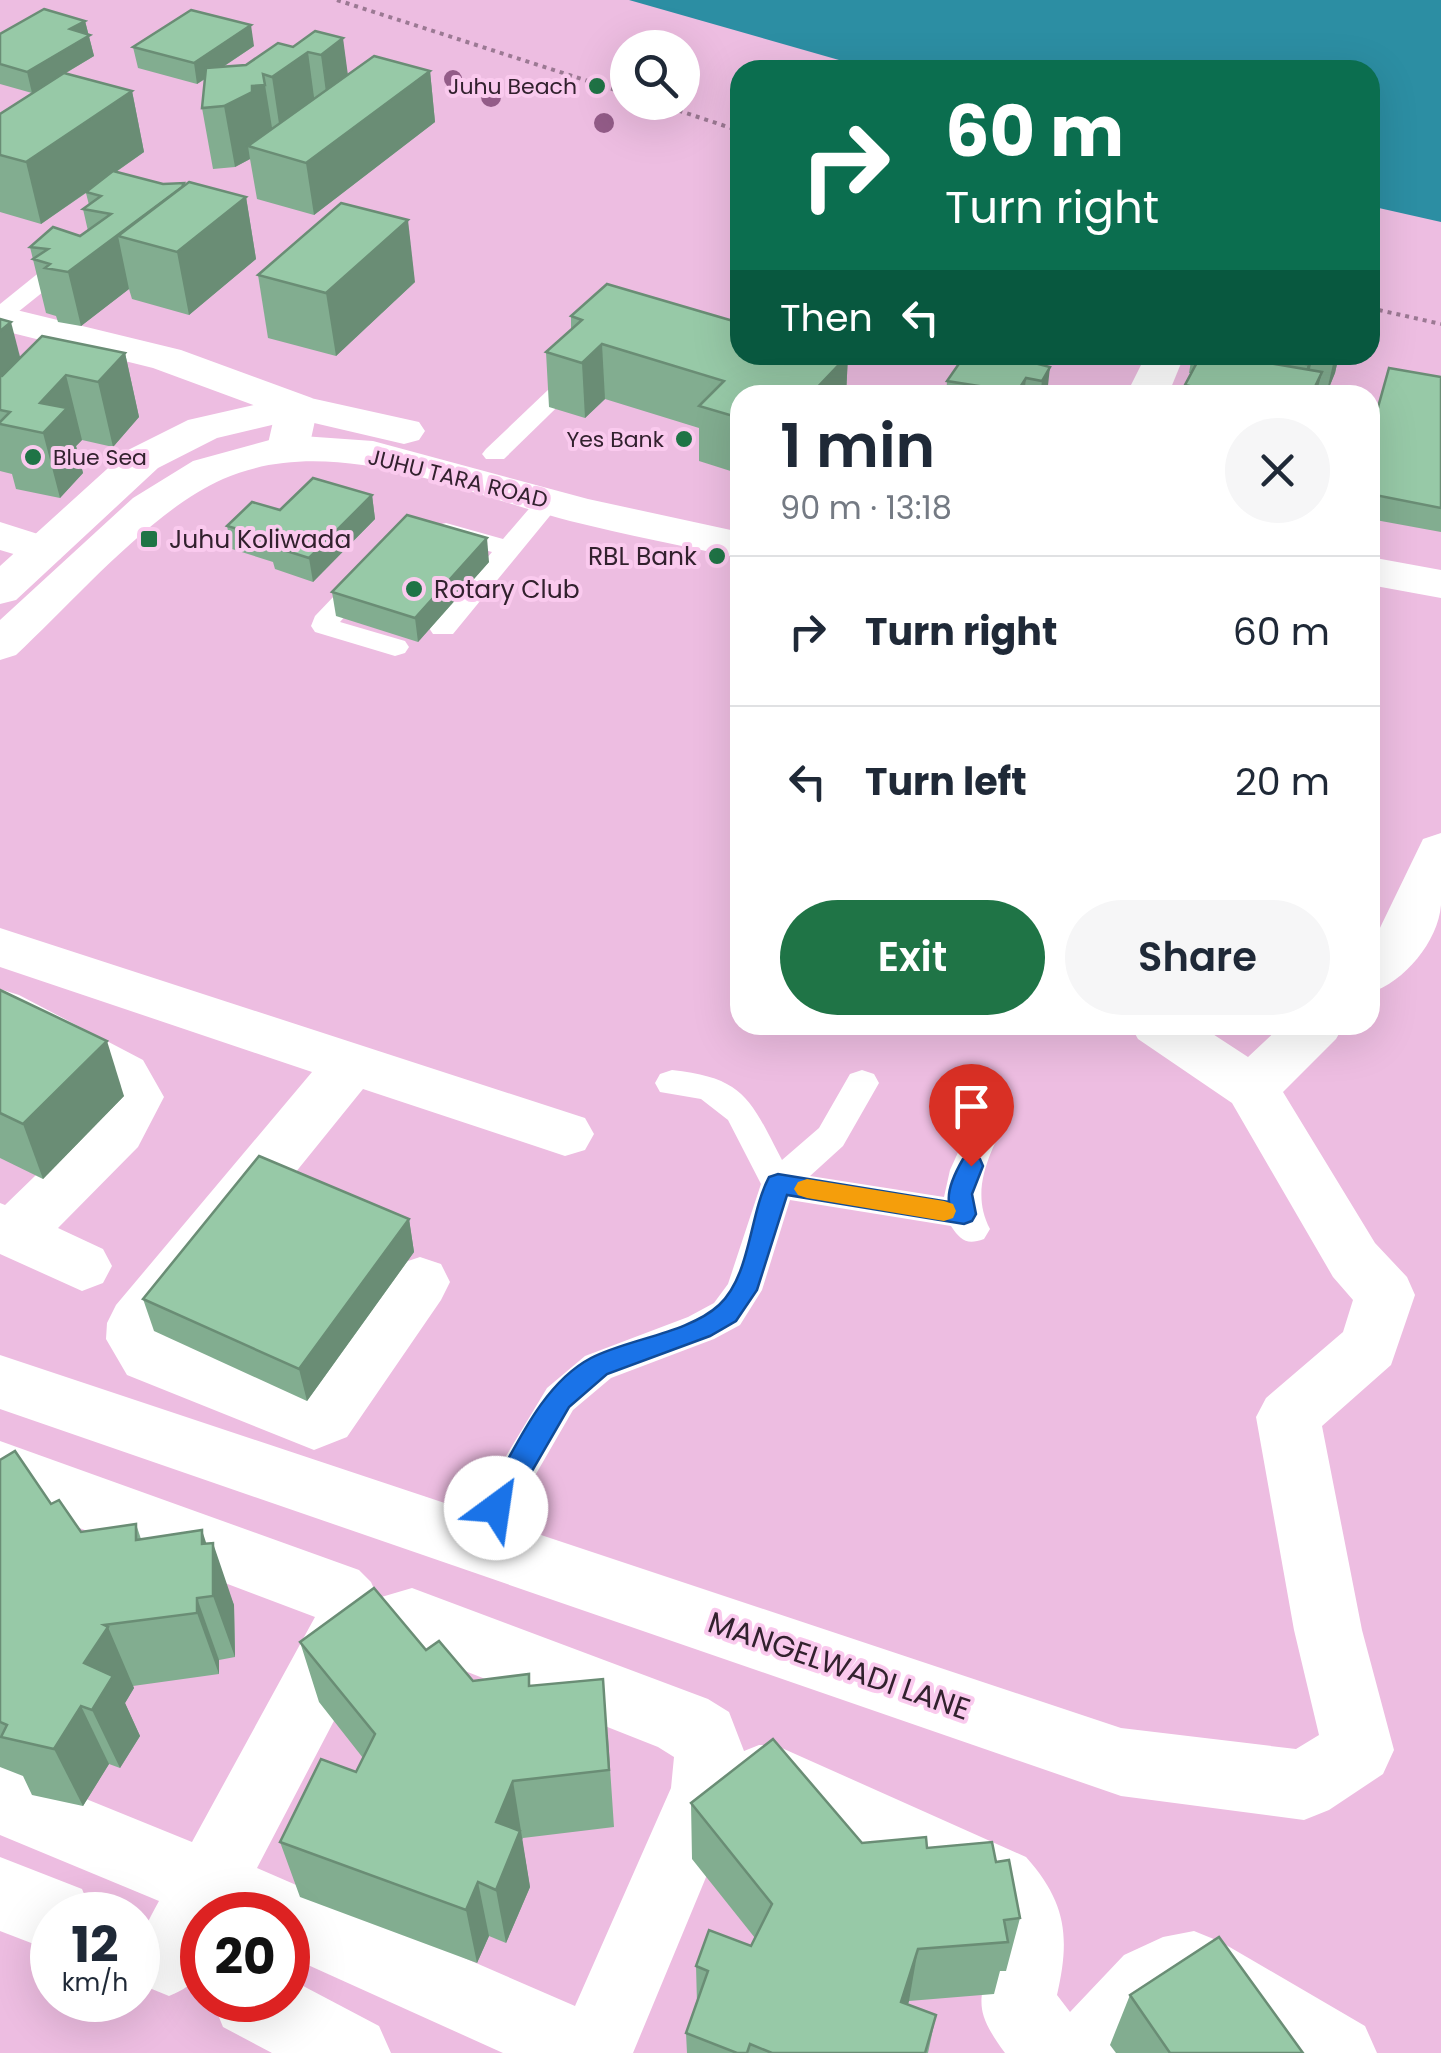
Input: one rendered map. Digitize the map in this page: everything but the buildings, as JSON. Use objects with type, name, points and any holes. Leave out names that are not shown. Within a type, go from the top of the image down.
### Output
[{"type":"street","points":[[0,316],[167,359],[292,428]]},
{"type":"street","name":"JUHU TARA ROAD","points":[[0,645],[148,507],[208,470],[292,428],[549,501],[730,542]]},
{"type":"street","name":"JUHU TARA ROAD","points":[[0,590],[143,459],[203,429],[292,428],[495,454],[730,513]]},
{"type":"street","points":[[0,535],[44,550]]},
{"type":"street","points":[[1380,574],[1441,584]]},
{"type":"street","points":[[1380,604],[1441,614]]},
{"type":"street","points":[[1380,963],[1399,945],[1441,851]]},
{"type":"street","points":[[0,947],[565,1134]]},
{"type":"street","points":[[0,1009],[123,1074],[136,1097],[118,1131],[7,1230],[82,1266]]},
{"type":"street","points":[[1173,1035],[1252,1088],[1307,1035]]},
{"type":"street","points":[[352,1064],[284,1185],[138,1322],[137,1339],[148,1356],[314,1422],[324,1418],[409,1249]]},
{"type":"street","name":"MANGELWADI LANE","points":[[0,1382],[1121,1762],[1304,1785],[1358,1750],[1328,1630],[1288,1417],[1369,1347],[1385,1295],[1354,1260],[1252,1088]]},
{"type":"street","points":[[1,1472],[335,1592],[346,1600],[351,1612],[326,1667],[170,1960]]},
{"type":"street","points":[[310,1928],[593,2053],[707,1789],[710,1758],[704,1736],[694,1729],[412,1619],[391,1621],[375,1632],[354,1660],[326,1667]]},
{"type":"street","points":[[707,1789],[748,1780],[775,1780],[1000,1883],[1019,1902],[1033,1935],[1017,2005],[1053,2053]]},
{"type":"street","points":[[0,1799],[227,1892]]},
{"type":"street","points":[[0,1894],[30,1905]]},
{"type":"street","points":[[1078,2053],[1104,2034],[1148,1982],[1173,1970],[1194,1970],[1338,2053]]},
{"type":"street","points":[[292,2022],[352,2053]]},
{"type":"lane","points":[[0,316],[98,238]]},
{"type":"lane","points":[[495,454],[578,374]]},
{"type":"lane","points":[[442,628],[549,501]]},
{"type":"lane","points":[[419,526],[508,548]]},
{"type":"lane","points":[[388,556],[325,622],[326,626],[395,646]]},
{"type":"lane","points":[[672,1082],[709,1088],[740,1111],[778,1184]]},
{"type":"lane","points":[[475,1543],[560,1399],[598,1367],[701,1328],[727,1314],[744,1290],[778,1184],[831,1138],[862,1084]]},
{"type":"lane","points":[[778,1184],[968,1222],[960,1194],[994,1108]]},
{"type":"path","points":[[337,0],[610,88]]},
{"type":"path","points":[[700,118],[730,128]]},
{"type":"path","points":[[1380,310],[1441,324]]},
{"type":"water","points":[[629,0],[1441,0],[1441,222],[1380,208],[1380,60],[839,60]]},
{"type":"slow traffic","points":[[807,1189],[944,1211]]},
{"type":"place","name":"Juhu Beach","points":[[597,86]]},
{"type":"place","name":"Yes Bank","points":[[684,439]]},
{"type":"place","name":"Blue Sea","points":[[33,457]]},
{"type":"place","name":"Juhu Koliwada","points":[[149,539]]},
{"type":"place","name":"RBL Bank","points":[[717,556]]},
{"type":"place","name":"Rotary Club","points":[[414,589]]},
{"type":"route","points":[[496,1508],[560,1399],[598,1367],[701,1328],[727,1314],[744,1290],[778,1184],[964,1214],[960,1194],[971,1166]]}]
